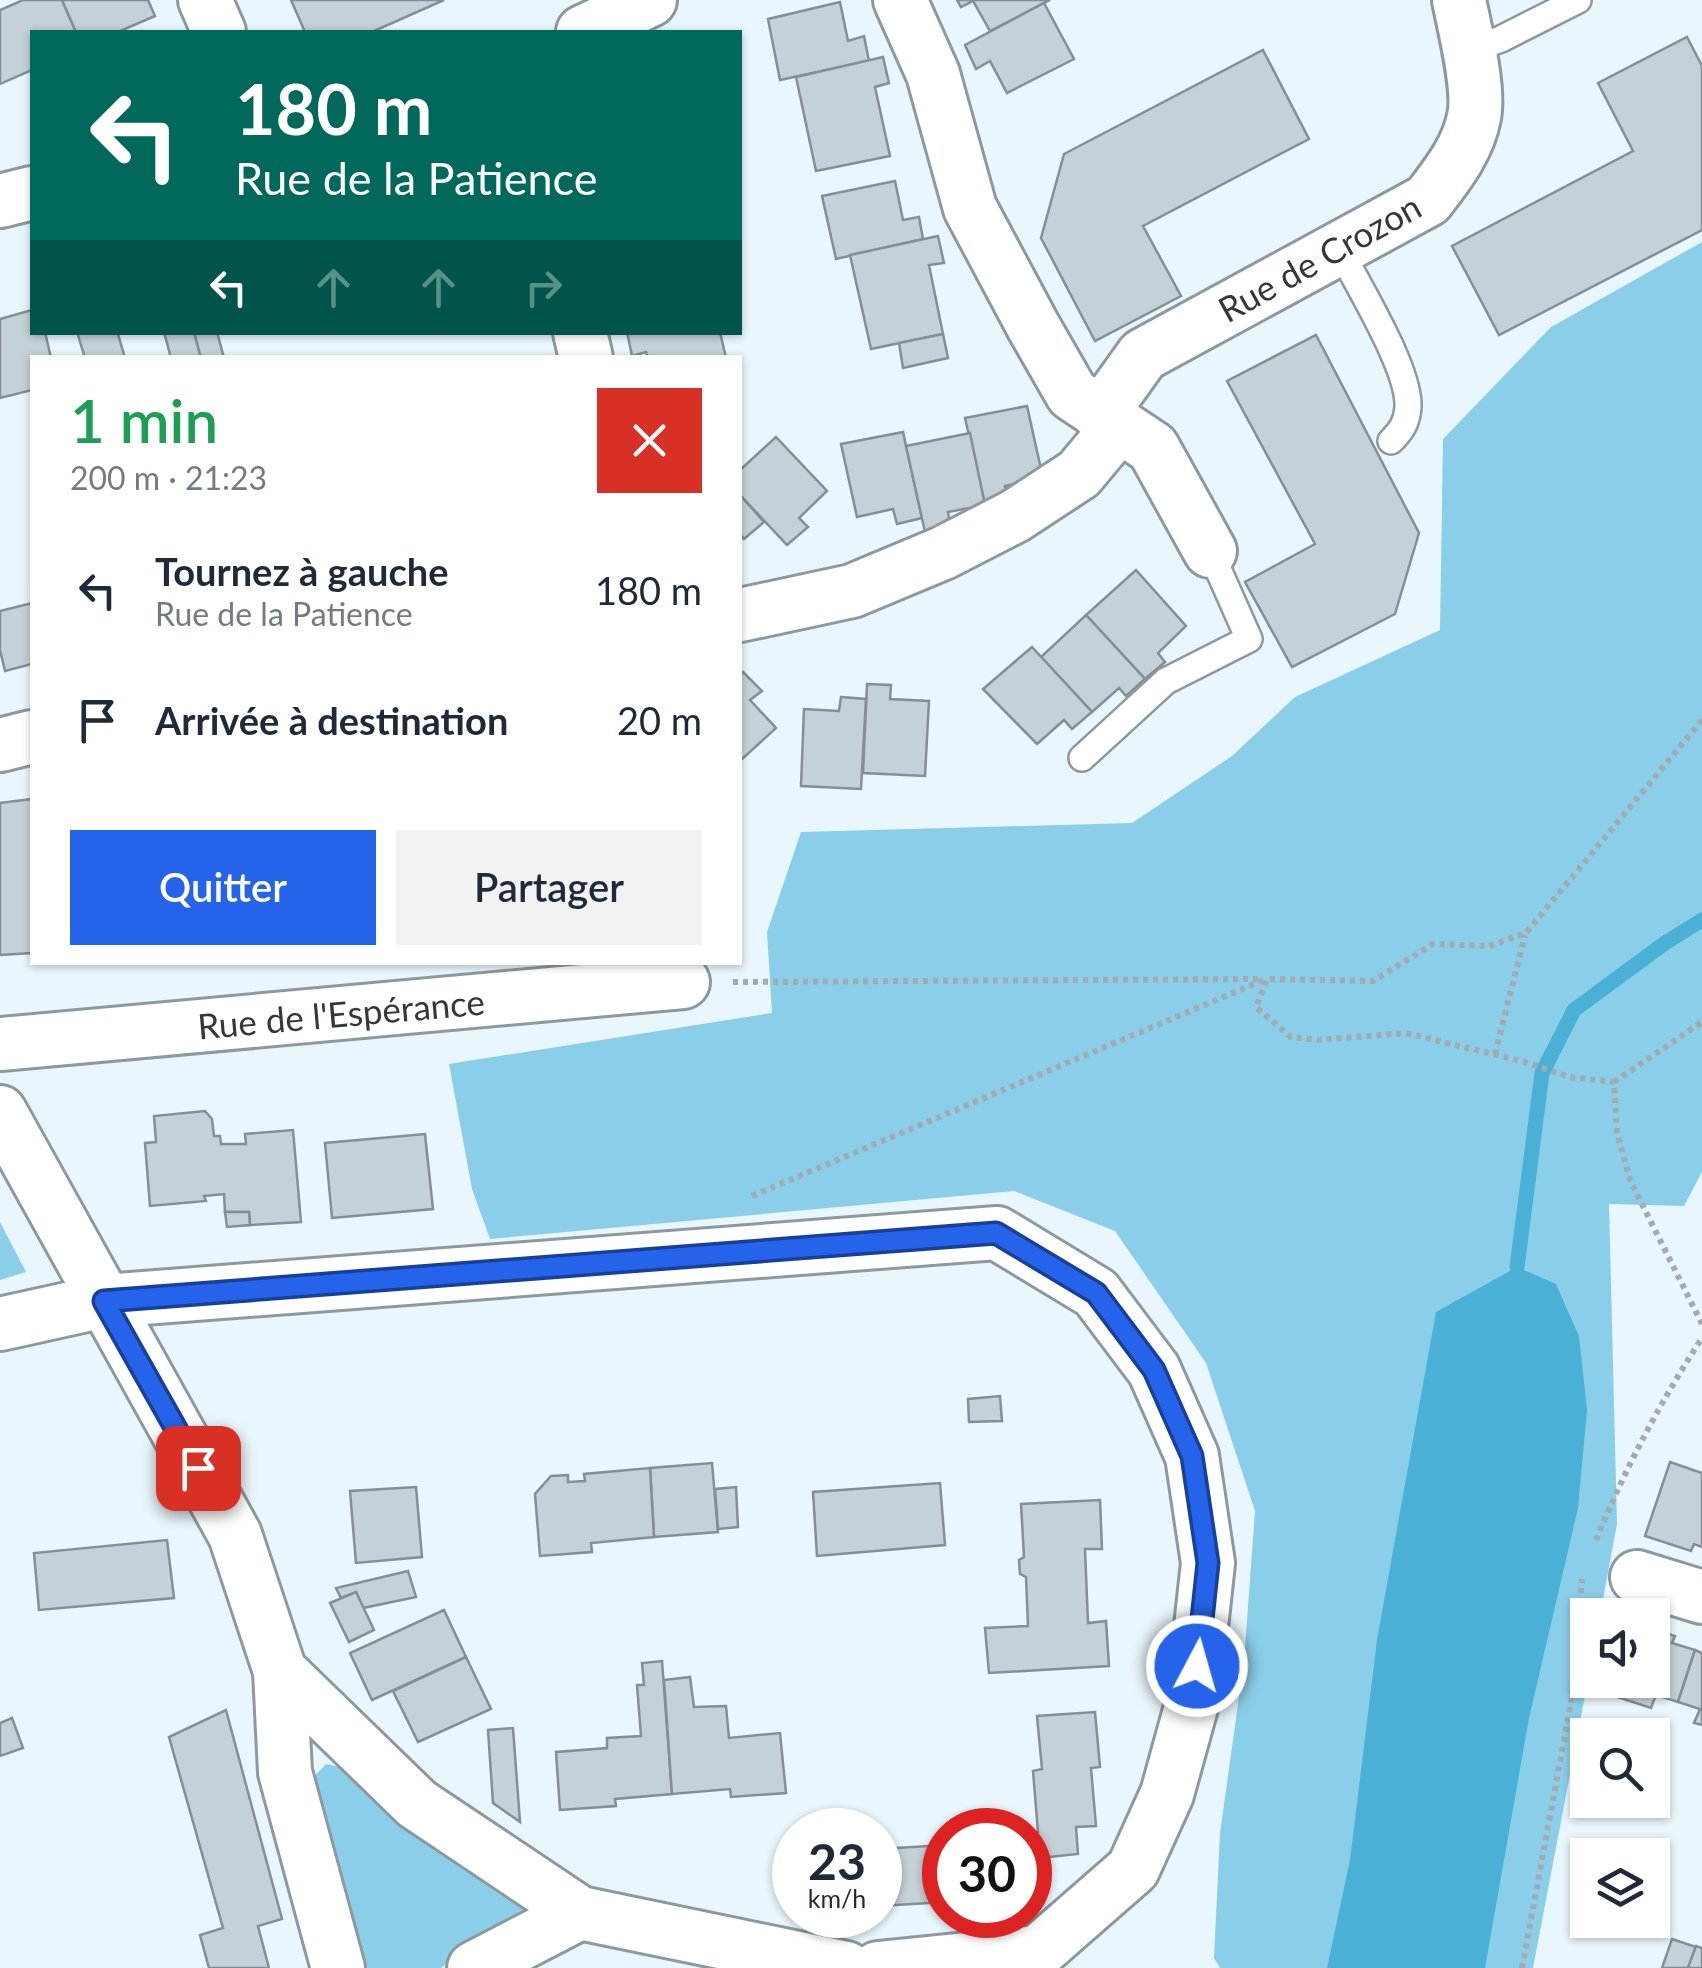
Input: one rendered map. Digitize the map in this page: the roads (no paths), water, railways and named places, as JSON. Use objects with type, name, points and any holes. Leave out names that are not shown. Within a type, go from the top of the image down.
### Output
[{"type":"street","points":[[205,0],[218,30]]},
{"type":"street","points":[[588,30],[650,0]]},
{"type":"street","points":[[900,0],[933,74],[970,208],[1072,394],[1153,448],[1210,552]]},
{"type":"street","name":"Rue de Crozon","points":[[742,614],[852,591],[1015,516],[1078,474],[1143,355],[1428,200],[1452,168],[1475,115],[1459,0]]},
{"type":"street","points":[[0,201],[30,194]]},
{"type":"street","points":[[0,745],[30,737]]},
{"type":"street","name":"Rue de l'Espérance","points":[[0,1044],[683,982]]},
{"type":"street","points":[[0,1112],[235,1535],[280,1671],[286,1772],[338,1968]]},
{"type":"street","points":[[0,1324],[104,1301],[996,1233],[1096,1293],[1154,1370],[1192,1456],[1208,1563],[1193,1700],[1168,1794],[1133,1869],[1038,1952],[878,1968]]},
{"type":"street","points":[[1636,1576],[1702,1597]]},
{"type":"street","points":[[280,1671],[416,1804],[580,1913],[846,1968]]},
{"type":"street","points":[[474,1968],[580,1913]]},
{"type":"lane","points":[[1469,51],[1578,0]]},
{"type":"lane","points":[[1339,248],[1401,371],[1408,403],[1405,426],[1391,441]]},
{"type":"lane","points":[[1082,758],[1166,681],[1249,639],[1210,552]]},
{"type":"waterway","points":[[1517,1267],[1542,1073],[1574,1010],[1702,920]]}]
